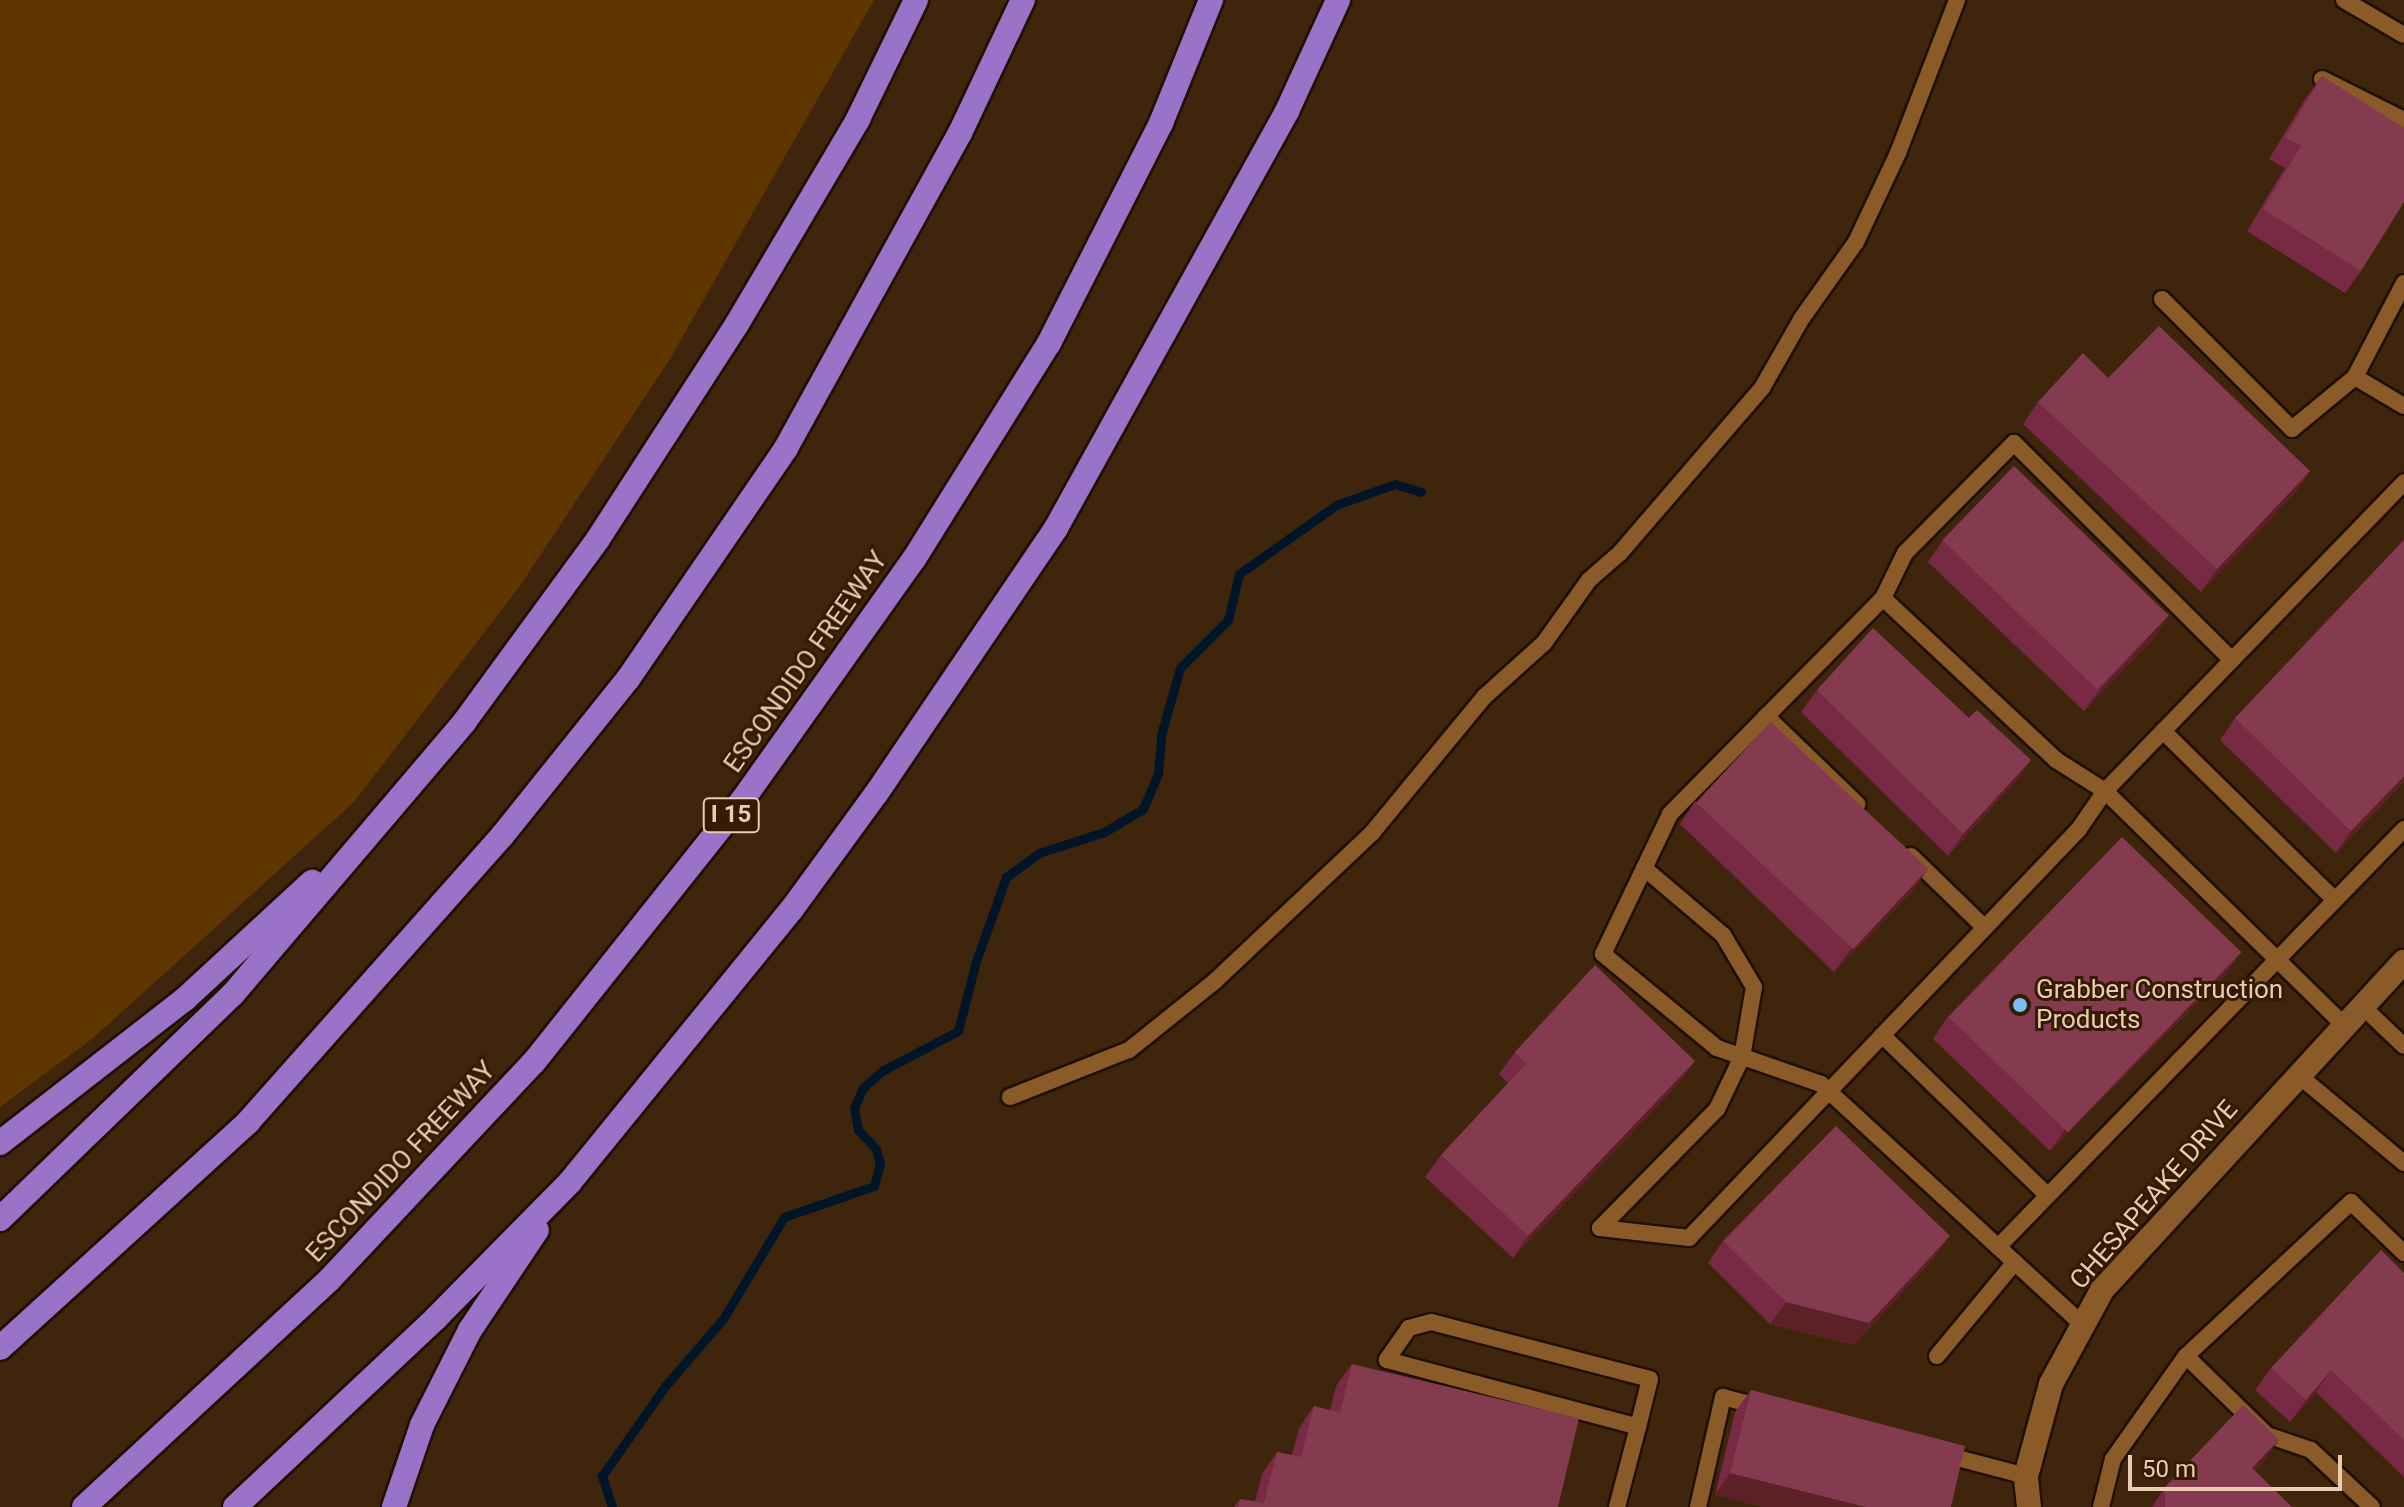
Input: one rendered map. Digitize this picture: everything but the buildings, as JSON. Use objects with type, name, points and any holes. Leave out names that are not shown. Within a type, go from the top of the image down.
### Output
[{"type":"highway","points":[[0,1219],[233,994],[394,808],[492,685],[650,458],[858,119],[916,0]]},
{"type":"highway","points":[[0,1348],[248,1122],[502,836],[628,679],[786,448],[960,133],[1023,0]]},
{"type":"highway","name":"ESCONDIDO FREEWAY","points":[[84,1507],[330,1279],[524,1074],[744,798],[914,559],[1049,343],[1161,123],[1211,0]]},
{"type":"highway","points":[[1227,220],[1320,0]]},
{"type":"highway","points":[[394,1507],[422,1425],[470,1330],[570,1182],[792,909],[986,639],[1056,528],[1287,111],[1338,0]]},
{"type":"highway","points":[[0,1143],[185,999],[394,808]]},
{"type":"highway","points":[[235,1507],[436,1318],[570,1182]]},
{"type":"street","name":"CHESAPEAKE DRIVE","points":[[2029,1507],[2026,1476],[2051,1384],[2102,1290],[2343,1024],[2404,962]]},
{"type":"lane","points":[[1010,1097],[1129,1050],[1215,981],[1372,833],[1484,697],[1544,643],[1589,580],[1620,553],[1762,388],[1802,318],[1856,242],[1898,153],[1957,0]]},
{"type":"lane","points":[[2344,0],[2404,35]]},
{"type":"lane","points":[[2322,79],[2404,120]]},
{"type":"lane","points":[[2162,299],[2292,429],[2355,377],[2404,283]]},
{"type":"lane","points":[[2355,377],[2404,406]]},
{"type":"lane","points":[[2083,1325],[1829,1091],[1717,1048],[1603,954],[1670,814],[1883,598],[1905,553],[2014,443],[2231,659]]},
{"type":"lane","points":[[1644,868],[1723,935],[1754,987],[1742,1057],[1717,1109],[1600,1228],[1689,1238],[2079,829],[2105,791],[2404,482]]},
{"type":"lane","points":[[1883,598],[2056,760],[2105,791],[2343,1024]]},
{"type":"lane","points":[[1766,716],[1870,816]]},
{"type":"lane","points":[[2163,731],[2335,900]]},
{"type":"lane","points":[[1998,1247],[2404,829]]},
{"type":"lane","points":[[1893,839],[1985,928]]},
{"type":"lane","points":[[2361,1005],[2404,1046]]},
{"type":"lane","points":[[1882,1035],[2048,1196]]},
{"type":"lane","points":[[2297,1074],[2404,1163]]},
{"type":"lane","points":[[2101,1507],[2113,1459],[2186,1356],[2351,1202],[2404,1253]]},
{"type":"lane","points":[[1937,1356],[2015,1262]]},
{"type":"lane","points":[[1617,1507],[1638,1427],[1650,1379],[1431,1322],[1409,1328],[1387,1360],[1638,1427]]},
{"type":"lane","points":[[2186,1356],[2267,1435],[2311,1450],[2372,1507]]},
{"type":"lane","points":[[1698,1507],[1723,1397],[1783,1413]]},
{"type":"lane","points":[[1920,1448],[2026,1476]]},
{"type":"shaded area","points":[[0,0],[874,0],[670,359],[520,586],[354,802],[92,1039],[0,1107]]},
{"type":"waterway","points":[[612,1507],[602,1476],[666,1385],[723,1319],[784,1217],[874,1186],[880,1164],[876,1149],[858,1130],[854,1108],[863,1088],[882,1071],[958,1031],[976,961],[1006,877],[1039,853],[1104,832],[1143,809],[1158,773],[1161,735],[1180,668],[1228,620],[1239,574],[1336,505],[1395,484],[1421,492]]},
{"type":"place","name":"Grabber Construction Products","points":[[2020,1005]]}]
